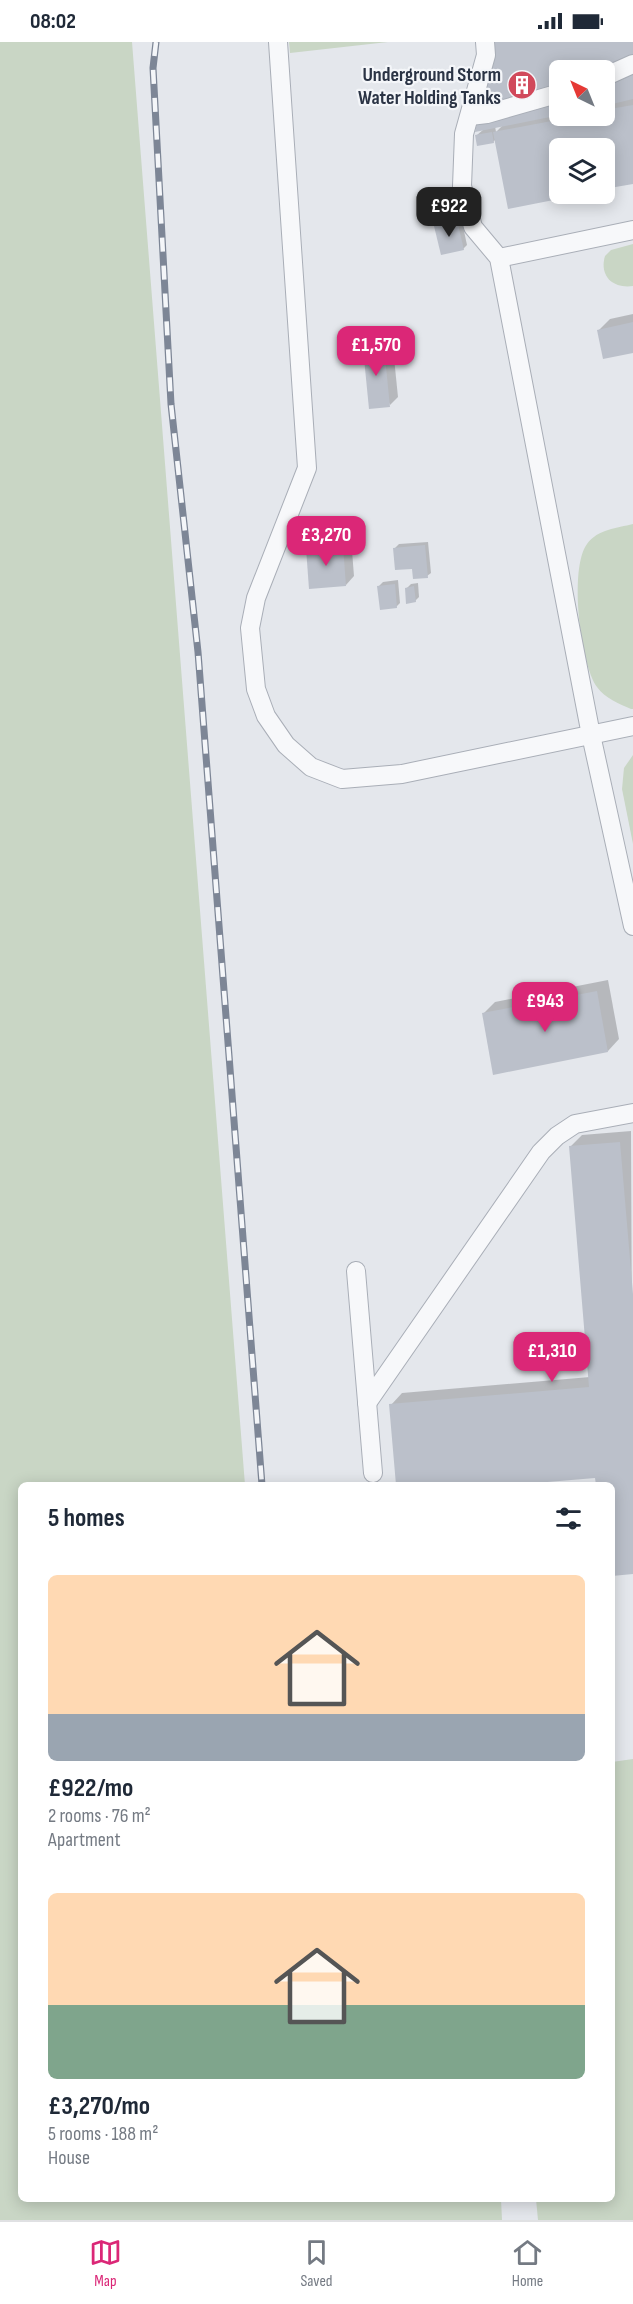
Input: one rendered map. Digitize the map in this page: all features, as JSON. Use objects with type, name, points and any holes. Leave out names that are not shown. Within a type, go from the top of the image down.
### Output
[{"type":"lane","points":[[278,42],[306,468],[256,597],[250,628],[256,689],[266,716],[286,746],[311,767],[342,779],[402,774],[633,726]]},
{"type":"lane","points":[[484,42],[486,55],[464,134],[462,186],[473,227],[499,258],[591,735],[633,927]]},
{"type":"lane","points":[[615,73],[633,64]]},
{"type":"lane","points":[[470,116],[487,114],[549,96]]},
{"type":"lane","points":[[499,258],[633,230]]},
{"type":"lane","points":[[367,1403],[541,1152],[557,1136],[575,1124],[633,1113]]},
{"type":"lane","points":[[356,1271],[373,1473]]},
{"type":"green space","points":[[0,42],[132,42],[245,1482],[18,1482],[18,2202],[501,2202],[502,2220],[0,2220]]},
{"type":"green space","points":[[289,42],[388,42],[290,53]]},
{"type":"green space","points":[[633,244],[633,286],[614,283],[609,280],[604,270],[605,256],[611,250]]},
{"type":"green space","points":[[633,524],[633,709],[631,709],[604,694],[597,687],[591,675],[582,638],[578,593],[582,556],[587,544],[602,532]]},
{"type":"green space","points":[[633,755],[633,844],[622,789],[624,768]]},
{"type":"green space","points":[[633,1759],[633,2220],[538,2220],[536,2202],[615,2202],[615,1762]]},
{"type":"building","name":"Underground Storm Water Holding Tanks","points":[[495,42],[633,42],[633,99],[615,103],[615,60],[549,60],[549,117],[475,132]]},
{"type":"building","points":[[633,105],[633,184],[615,187],[615,138],[549,138],[549,201],[508,209],[493,132],[549,121],[549,126],[615,126],[615,108]]},
{"type":"building","points":[[492,132],[494,143],[477,146],[475,135]]},
{"type":"building","points":[[457,220],[464,250],[441,255],[434,226]]},
{"type":"building","points":[[633,322],[633,353],[603,359],[597,330]]},
{"type":"building","points":[[384,346],[390,407],[369,409],[363,348]]},
{"type":"building","points":[[343,545],[346,586],[309,589],[306,548]]},
{"type":"building","points":[[425,545],[428,578],[413,579],[412,569],[395,570],[393,548]]},
{"type":"building","points":[[395,584],[397,608],[380,610],[377,586]]},
{"type":"building","points":[[414,586],[416,602],[406,604],[405,588]]},
{"type":"building","points":[[597,991],[608,1052],[493,1075],[482,1013]]},
{"type":"building","points":[[620,1142],[633,1294],[633,1574],[615,1576],[615,1482],[596,1482],[595,1478],[548,1482],[396,1482],[389,1404],[589,1387],[569,1146]]},
{"type":"railway","points":[[156,42],[153,68],[171,404],[198,652],[262,1482]]},
{"type":"place","name":"Underground Storm Water Holding Tanks","points":[[522,85]]}]
